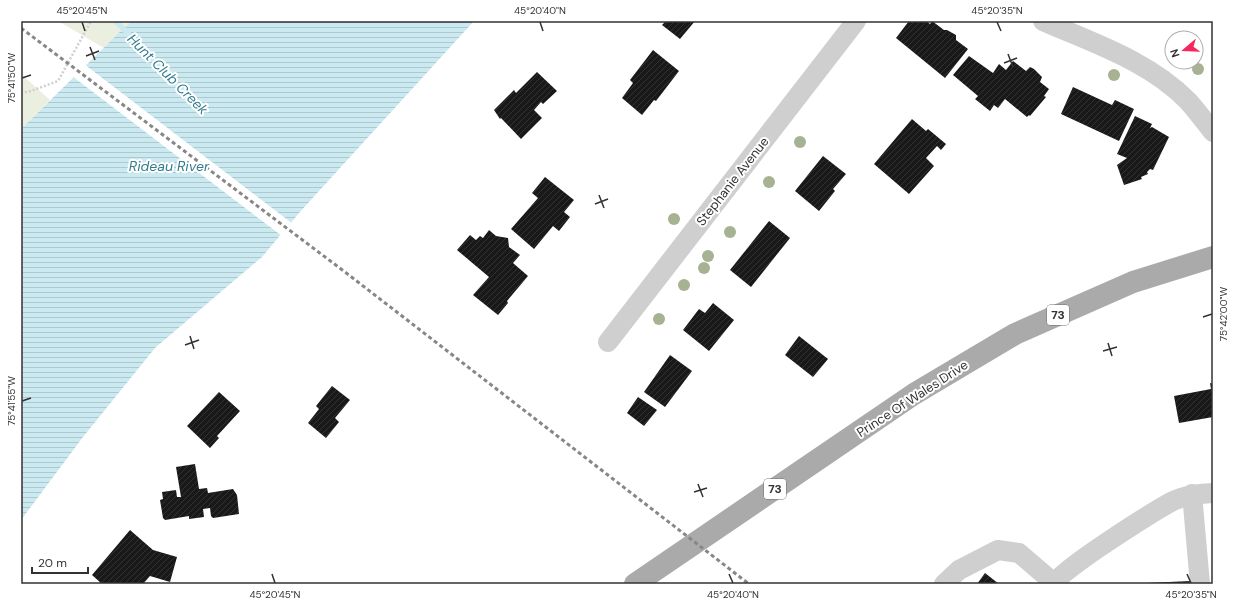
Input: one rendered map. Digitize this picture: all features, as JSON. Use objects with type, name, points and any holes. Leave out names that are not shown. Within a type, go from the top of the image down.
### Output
[{"type":"main road","name":"Prince Of Wales Drive","points":[[635,584],[914,394],[1014,334],[1133,282],[1213,257]]},
{"type":"street","name":"Stephanie Avenue","points":[[608,342],[856,21]]},
{"type":"street","points":[[1043,21],[1123,55],[1156,74],[1188,101],[1213,132]]},
{"type":"street","points":[[944,584],[958,570],[998,550],[1019,553],[1054,584],[1095,550],[1172,502],[1192,494],[1213,493]]},
{"type":"street","points":[[1192,494],[1200,584]]},
{"type":"path","points":[[22,93],[58,81],[90,22]]},
{"type":"green space","points":[[58,21],[131,21],[104,48]]},
{"type":"green space","points":[[21,74],[50,100],[21,129]]},
{"type":"water","name":"Rideau River","points":[[131,21],[474,21],[299,213],[262,257],[155,348],[83,437],[21,520],[21,129]]},
{"type":"pier","points":[[84,64],[293,224],[282,236],[72,76]]},
{"type":"building","points":[[666,21],[695,21],[680,39],[662,25]]},
{"type":"building","points":[[909,21],[926,21],[930,24],[932,21],[944,30],[956,35],[956,40],[968,49],[945,78],[896,38]]},
{"type":"building","points":[[653,50],[679,71],[656,101],[654,100],[642,115],[622,98],[633,83],[630,80]]},
{"type":"building","points":[[969,56],[993,73],[999,64],[1006,70],[1013,61],[1026,71],[1030,67],[1034,69],[1042,77],[1040,82],[1049,89],[1044,96],[1046,97],[1030,116],[1029,115],[1027,117],[1005,99],[998,108],[994,105],[990,111],[975,99],[978,96],[953,75]]},
{"type":"building","points":[[537,72],[557,91],[543,104],[541,102],[534,110],[542,118],[521,139],[501,118],[500,119],[494,110],[514,90],[516,93]]},
{"type":"building","points":[[1073,87],[1112,105],[1115,100],[1134,109],[1119,141],[1061,114]]},
{"type":"building","points":[[1135,116],[1152,124],[1150,128],[1152,127],[1169,137],[1153,170],[1150,169],[1147,172],[1148,174],[1141,177],[1142,179],[1124,185],[1117,165],[1127,158],[1117,154]]},
{"type":"building","points":[[912,119],[926,131],[928,129],[946,144],[941,150],[937,146],[926,158],[934,166],[909,194],[874,164]]},
{"type":"building","points":[[823,156],[846,174],[833,189],[835,191],[819,211],[795,191]]},
{"type":"building","points":[[545,177],[574,200],[564,212],[570,217],[559,231],[553,226],[534,249],[511,229],[538,198],[532,193]]},
{"type":"building","points":[[769,221],[790,238],[751,287],[730,270]]},
{"type":"building","points":[[489,230],[496,236],[508,238],[509,247],[520,255],[513,263],[528,276],[507,301],[508,303],[498,315],[473,295],[489,277],[457,250],[470,235],[476,240],[480,236],[483,238]]},
{"type":"building","points":[[713,303],[734,320],[709,351],[683,330],[699,309],[705,313]]},
{"type":"building","points":[[799,336],[828,359],[813,377],[785,355]]},
{"type":"building","points":[[670,355],[692,371],[665,407],[644,392]]},
{"type":"building","points":[[1210,383],[1213,384],[1213,417],[1179,423],[1174,396],[1211,389]]},
{"type":"building","points":[[332,386],[350,400],[335,418],[339,422],[326,438],[308,423],[319,409],[316,406]]},
{"type":"building","points":[[219,392],[240,411],[217,436],[219,438],[210,448],[187,426]]},
{"type":"building","points":[[638,397],[657,410],[644,426],[627,413]]},
{"type":"building","points":[[195,464],[199,489],[207,488],[208,493],[233,489],[237,495],[239,514],[213,518],[211,516],[210,508],[203,509],[204,517],[189,519],[189,516],[165,520],[163,518],[160,500],[163,499],[162,492],[176,490],[177,497],[181,497],[176,467]]},
{"type":"building","points":[[130,530],[153,550],[177,557],[170,582],[150,576],[143,584],[102,584],[92,575]]},
{"type":"building","points":[[985,573],[999,584],[977,584]]},
{"type":"building","points":[[1191,581],[1191,584],[1146,584],[1146,583]]},
{"type":"waterway","name":"Hunt Club Creek","points":[[115,21],[128,33]]},
{"type":"railway","points":[[21,28],[345,272],[749,584]]}]
